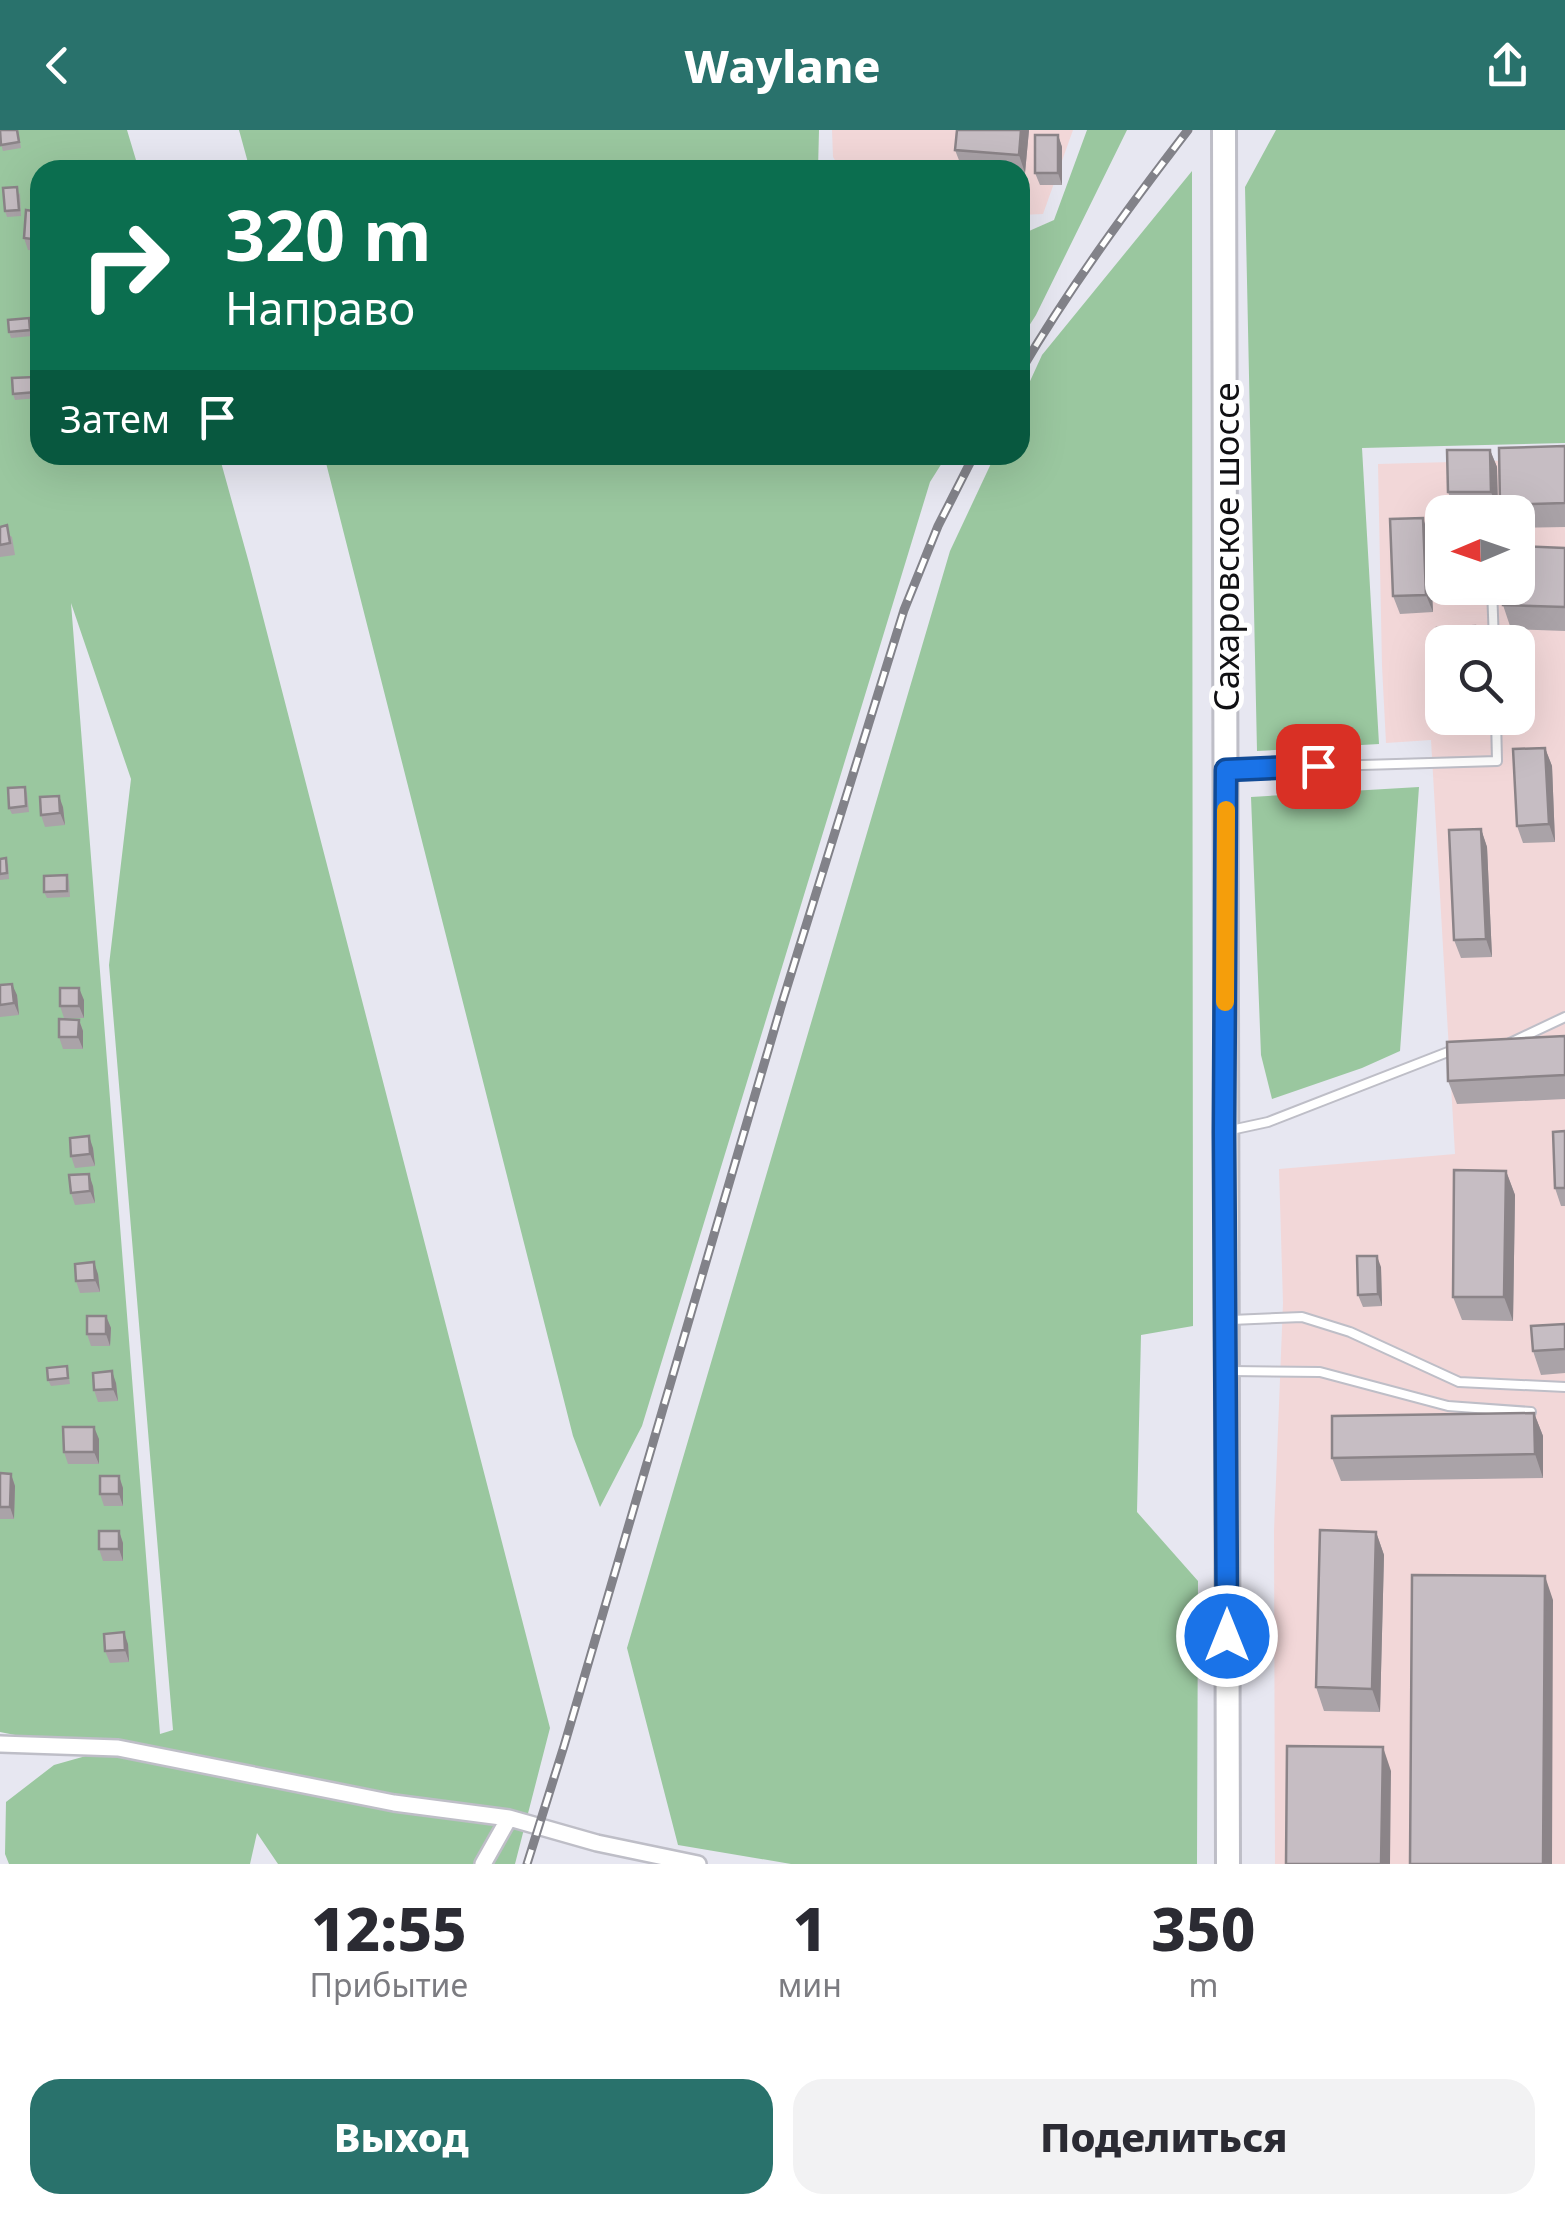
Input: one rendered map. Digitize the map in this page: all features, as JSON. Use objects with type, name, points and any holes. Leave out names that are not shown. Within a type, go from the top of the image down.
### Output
[{"type":"main road","name":"Сахаровское шоссе","points":[[1224,130],[1228,1864]]},
{"type":"street","points":[[0,1744],[118,1748],[394,1803],[509,1818],[597,1843],[698,1864]]},
{"type":"street","points":[[484,1864],[509,1818]]},
{"type":"lane","points":[[1226,770],[1498,760],[1497,735]]},
{"type":"lane","points":[[1499,1048],[1565,1017]]},
{"type":"lane","points":[[1224,1132],[1268,1122],[1450,1050],[1466,1050]]},
{"type":"lane","points":[[1226,1320],[1302,1317],[1350,1332],[1459,1382],[1565,1386]]},
{"type":"lane","points":[[1226,1371],[1320,1372],[1448,1406],[1531,1412]]},
{"type":"shaded area","points":[[832,130],[1073,130],[1043,214],[1030,215],[1030,160],[833,157]]},
{"type":"shaded area","points":[[1565,459],[1565,1864],[1275,1864],[1274,1531],[1283,1303],[1279,1169],[1455,1154],[1431,740],[1386,743],[1378,464]]},
{"type":"green space","points":[[0,130],[127,130],[136,160],[30,160],[30,465],[222,465],[550,1728],[515,1864],[278,1864],[257,1833],[250,1864],[9,1864],[5,1854],[6,1802],[54,1765],[100,1752],[0,1732]],"holes":[[[71,603],[131,779],[109,965],[173,1730],[160,1734]]]},
{"type":"green space","points":[[239,130],[819,130],[818,160],[247,160]]},
{"type":"green space","points":[[1087,130],[1127,130],[1030,324],[1030,231],[1054,220]]},
{"type":"green space","points":[[1276,130],[1565,130],[1565,443],[1362,448],[1379,744],[1257,751],[1245,187]]},
{"type":"green space","points":[[1192,171],[1193,1326],[1141,1335],[1137,1512],[1198,1581],[1197,1864],[791,1864],[678,1845],[627,1648],[950,551],[990,465],[1030,465],[1030,381],[1042,355]]},
{"type":"green space","points":[[327,465],[941,465],[930,482],[642,1426],[600,1507],[573,1436]]},
{"type":"green space","points":[[1419,787],[1400,1051],[1272,1099],[1261,1055],[1251,797]]},
{"type":"building","points":[[0,130],[17,130],[19,142],[1,145]]},
{"type":"building","points":[[957,130],[1021,130],[1019,155],[955,150]]},
{"type":"building","points":[[1035,135],[1058,135],[1058,173],[1035,173]]},
{"type":"building","points":[[17,187],[19,210],[5,211],[3,188]]},
{"type":"building","points":[[26,210],[30,211],[30,239],[24,238]]},
{"type":"building","points":[[29,318],[30,330],[9,332],[8,320]]},
{"type":"building","points":[[30,377],[30,393],[13,394],[12,378]]},
{"type":"building","points":[[1565,446],[1565,503],[1535,504],[1535,495],[1500,495],[1499,448]]},
{"type":"building","points":[[1447,450],[1490,450],[1491,492],[1448,492]]},
{"type":"building","points":[[1423,518],[1425,595],[1393,596],[1390,519]]},
{"type":"building","points":[[7,525],[10,543],[0,545],[0,527]]},
{"type":"building","points":[[1535,547],[1565,548],[1565,607],[1503,605],[1535,605]]},
{"type":"building","points":[[1545,748],[1549,824],[1517,826],[1513,749]]},
{"type":"building","points":[[25,787],[26,806],[9,808],[8,788]]},
{"type":"building","points":[[59,796],[60,813],[41,815],[40,797]]},
{"type":"building","points":[[1481,829],[1486,939],[1454,940],[1449,830]]},
{"type":"building","points":[[6,858],[7,873],[0,874],[0,859]]},
{"type":"building","points":[[67,875],[67,891],[44,892],[44,876]]},
{"type":"building","points":[[12,984],[14,1003],[0,1005],[0,985]]},
{"type":"building","points":[[60,988],[79,988],[79,1006],[60,1006]]},
{"type":"building","points":[[59,1019],[79,1020],[78,1037],[59,1037]]},
{"type":"building","points":[[1565,1036],[1565,1075],[1448,1081],[1447,1042]]},
{"type":"building","points":[[1565,1131],[1565,1188],[1555,1188],[1553,1132]]},
{"type":"building","points":[[89,1136],[90,1154],[71,1156],[70,1138]]},
{"type":"building","points":[[1454,1170],[1506,1171],[1504,1297],[1453,1297]]},
{"type":"building","points":[[89,1174],[90,1191],[71,1193],[69,1175]]},
{"type":"building","points":[[1357,1256],[1377,1256],[1378,1294],[1358,1295]]},
{"type":"building","points":[[94,1262],[95,1280],[76,1281],[75,1264]]},
{"type":"building","points":[[87,1316],[106,1316],[106,1334],[87,1334]]},
{"type":"building","points":[[1565,1324],[1565,1349],[1533,1351],[1531,1326]]},
{"type":"building","points":[[67,1366],[68,1378],[48,1380],[47,1368]]},
{"type":"building","points":[[112,1371],[113,1389],[94,1390],[93,1373]]},
{"type":"building","points":[[1534,1413],[1535,1454],[1332,1458],[1332,1416]]},
{"type":"building","points":[[63,1427],[94,1427],[94,1452],[64,1452]]},
{"type":"building","points":[[0,1473],[11,1474],[10,1507],[0,1507]]},
{"type":"building","points":[[100,1476],[119,1476],[119,1494],[100,1494]]},
{"type":"building","points":[[1320,1530],[1376,1532],[1372,1689],[1316,1687]]},
{"type":"building","points":[[99,1531],[119,1531],[119,1549],[99,1549]]},
{"type":"building","points":[[1412,1575],[1545,1576],[1543,1864],[1410,1864]]},
{"type":"building","points":[[124,1632],[125,1650],[105,1651],[104,1634]]},
{"type":"building","points":[[1287,1746],[1383,1747],[1381,1864],[1286,1864]]},
{"type":"railway","points":[[1030,356],[1100,248],[1188,130]]},
{"type":"railway","points":[[527,1864],[782,1003],[904,610],[938,526],[969,465]]},
{"type":"slow traffic","points":[[1225,1002],[1226,810]]},
{"type":"route","points":[[1227,1636],[1226,770],[1318,766]]}]
